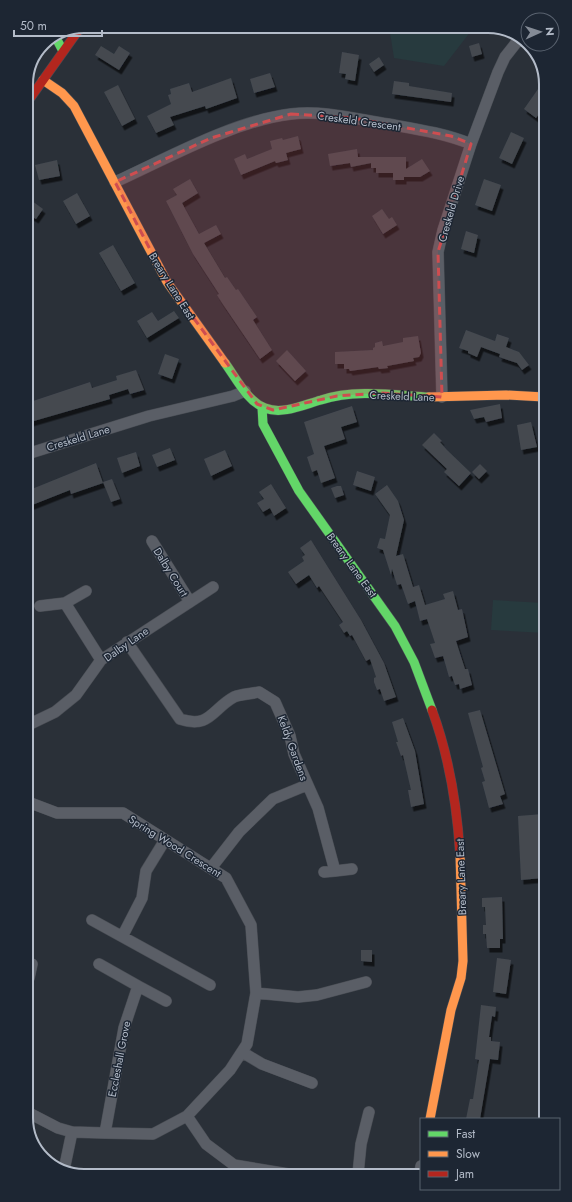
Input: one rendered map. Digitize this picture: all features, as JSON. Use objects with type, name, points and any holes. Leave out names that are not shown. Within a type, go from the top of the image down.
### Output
[{"type":"main road","points":[[33,94],[76,34]]},
{"type":"main road","points":[[57,41],[63,52]]},
{"type":"main road","name":"Breary Lane East","points":[[43,80],[62,93],[74,106],[167,282],[245,392],[252,400],[262,407],[263,424],[299,491],[383,608],[395,626],[414,662],[433,713],[447,761],[458,816],[461,864],[463,960],[461,978],[451,1010],[430,1118]]},
{"type":"main road","name":"Creskeld Lane","points":[[262,407],[273,410],[283,410],[336,396],[380,393],[442,397],[511,394],[539,397]]},
{"type":"street","name":"Creskeld Drive","points":[[442,397],[438,252],[443,230],[471,144],[505,57],[518,42]]},
{"type":"street","name":"Creskeld Crescent","points":[[115,182],[211,138],[255,122],[291,114],[321,114],[352,118],[451,136],[471,144]]},
{"type":"street","name":"Creskeld Lane","points":[[33,452],[149,416],[245,392]]},
{"type":"street","name":"Dalby Court","points":[[152,541],[190,602]]},
{"type":"street","name":"Dalby Lane","points":[[33,723],[56,712],[76,695],[102,660],[127,642],[213,587]]},
{"type":"street","points":[[40,606],[65,603],[86,591]]},
{"type":"street","points":[[65,603],[102,660]]},
{"type":"street","name":"Keldy Gardens","points":[[127,642],[180,719],[191,723],[202,722],[235,697],[259,692],[275,702],[290,736],[294,754],[318,808],[330,871],[352,869]]},
{"type":"street","points":[[211,868],[239,832],[273,799],[307,785]]},
{"type":"street","name":"Spring Wood Crescent","points":[[33,804],[57,813],[123,813],[226,878],[252,925],[256,993],[247,1044],[230,1070],[187,1116],[153,1134],[72,1132],[58,1128],[33,1115]]},
{"type":"street","points":[[123,935],[142,898],[146,871],[165,840]]},
{"type":"street","points":[[92,920],[123,935],[210,984]]},
{"type":"street","points":[[99,964],[166,1001]]},
{"type":"street","points":[[256,993],[298,997],[317,995],[366,982]]},
{"type":"street","name":"Eccleshall Grove","points":[[105,1133],[124,1028],[138,986]]},
{"type":"street","points":[[242,1052],[262,1064],[312,1083]]},
{"type":"street","points":[[358,1169],[361,1144],[369,1112]]},
{"type":"street","points":[[187,1116],[206,1144],[234,1165],[258,1169]]},
{"type":"street","points":[[65,1165],[72,1132]]},
{"type":"highlighted area","points":[[291,114],[353,118],[451,136],[471,144],[438,252],[442,397],[380,393],[337,396],[273,410],[257,404],[167,282],[115,182],[211,138]]},
{"type":"green space","points":[[390,33],[469,33],[444,66],[394,58]]},
{"type":"green space","points":[[493,600],[539,603],[539,633],[491,630]]},
{"type":"building","points":[[479,43],[482,54],[472,57],[469,46]]},
{"type":"building","points":[[101,46],[114,54],[119,46],[130,53],[119,70],[95,55]]},
{"type":"building","points":[[342,52],[359,55],[355,81],[345,79],[346,74],[339,73]]},
{"type":"building","points":[[379,57],[384,65],[374,72],[369,64]]},
{"type":"building","points":[[270,73],[275,87],[254,93],[250,79]]},
{"type":"building","points":[[231,78],[237,98],[206,109],[205,106],[170,117],[174,125],[156,133],[147,116],[171,104],[168,95],[171,94],[170,89],[189,83],[192,92]]},
{"type":"building","points":[[394,81],[409,83],[409,86],[452,93],[451,102],[392,94]]},
{"type":"building","points":[[118,85],[135,119],[122,126],[104,92]]},
{"type":"building","points":[[539,88],[539,114],[536,118],[524,109]]},
{"type":"building","points":[[511,132],[524,138],[512,164],[499,158]]},
{"type":"building","points":[[298,136],[301,149],[286,153],[288,160],[276,163],[275,161],[241,175],[234,159],[245,154],[247,159],[272,149],[270,141],[282,138],[283,140]]},
{"type":"building","points":[[357,149],[358,157],[406,157],[406,169],[422,159],[430,171],[420,177],[404,177],[404,180],[393,180],[393,173],[376,173],[376,168],[371,168],[371,163],[351,167],[350,163],[330,166],[328,154]]},
{"type":"building","points":[[57,160],[60,176],[39,180],[35,165]]},
{"type":"building","points":[[190,179],[198,193],[182,203],[199,234],[216,225],[221,234],[204,243],[225,278],[227,277],[236,290],[238,289],[257,317],[253,320],[272,350],[260,359],[217,295],[219,294],[193,254],[166,201],[177,195],[173,189]]},
{"type":"building","points":[[484,179],[501,185],[492,211],[475,205]]},
{"type":"building","points":[[77,193],[90,216],[76,224],[63,201]]},
{"type":"building","points":[[33,202],[43,209],[36,219],[33,217]]},
{"type":"building","points":[[382,209],[389,219],[392,217],[397,225],[383,234],[372,216]]},
{"type":"building","points":[[466,231],[478,235],[474,253],[461,249]]},
{"type":"building","points":[[113,245],[135,283],[121,291],[99,253]]},
{"type":"building","points":[[174,311],[179,318],[147,338],[137,321],[152,312],[158,321]]},
{"type":"building","points":[[466,330],[495,341],[497,334],[509,338],[506,347],[519,352],[529,365],[522,370],[517,363],[499,357],[500,354],[481,347],[477,357],[468,353],[468,351],[459,348]]},
{"type":"building","points":[[418,336],[421,353],[419,357],[413,358],[414,361],[387,366],[388,368],[379,369],[378,367],[350,371],[349,369],[344,369],[344,364],[335,364],[335,352],[373,350],[375,343],[382,341],[383,346],[403,342],[403,338]]},
{"type":"building","points":[[287,350],[306,371],[295,381],[276,361]]},
{"type":"building","points":[[165,354],[179,359],[172,379],[158,374]]},
{"type":"building","points":[[136,370],[144,390],[130,394],[128,389],[109,395],[110,399],[33,421],[33,401],[90,382],[92,388],[117,380],[116,376]]},
{"type":"building","points":[[500,404],[502,418],[486,422],[484,417],[474,419],[470,410]]},
{"type":"building","points":[[352,406],[357,422],[341,427],[345,439],[324,446],[335,478],[321,483],[317,470],[312,472],[307,457],[314,454],[304,422]]},
{"type":"building","points":[[531,422],[537,447],[521,450],[517,425]]},
{"type":"building","points":[[434,433],[442,441],[440,442],[447,450],[471,473],[459,486],[444,472],[447,469],[422,445]]},
{"type":"building","points":[[170,448],[175,460],[157,467],[152,455]]},
{"type":"building","points":[[225,450],[232,466],[211,476],[204,459]]},
{"type":"building","points":[[136,452],[140,466],[122,473],[117,458]]},
{"type":"building","points":[[96,463],[103,483],[71,494],[70,490],[33,505],[33,489]]},
{"type":"building","points":[[480,464],[487,471],[479,479],[472,472]]},
{"type":"building","points":[[357,471],[375,477],[371,491],[353,485]]},
{"type":"building","points":[[112,479],[120,499],[111,502],[103,482]]},
{"type":"building","points":[[271,484],[286,508],[274,516],[270,508],[263,512],[257,503],[264,499],[259,492]]},
{"type":"building","points":[[387,485],[398,501],[404,520],[396,556],[403,554],[413,587],[419,585],[425,605],[445,599],[443,594],[453,591],[458,610],[462,609],[468,637],[456,641],[465,669],[468,669],[472,685],[460,689],[459,684],[455,685],[452,676],[449,677],[443,656],[435,658],[430,644],[435,643],[427,619],[420,621],[415,601],[408,604],[401,584],[397,585],[392,569],[391,575],[383,550],[377,548],[380,538],[385,539],[390,515],[375,494]]},
{"type":"building","points":[[341,486],[344,495],[335,498],[331,488]]},
{"type":"building","points":[[311,540],[361,620],[384,663],[396,697],[384,701],[380,689],[377,690],[374,682],[374,678],[376,677],[370,659],[366,661],[352,635],[350,636],[347,631],[344,633],[339,625],[343,622],[319,586],[317,588],[309,575],[296,584],[288,572],[304,561],[302,557],[305,555],[300,548]]},
{"type":"building","points":[[480,710],[505,794],[500,796],[503,804],[489,808],[482,782],[485,781],[481,768],[483,767],[468,713]]},
{"type":"building","points":[[403,718],[415,751],[424,804],[411,807],[408,790],[411,790],[403,755],[401,756],[396,742],[398,742],[392,722]]},
{"type":"building","points":[[539,814],[539,878],[521,880],[518,816]]},
{"type":"building","points":[[502,897],[503,939],[500,939],[500,948],[487,948],[486,934],[483,934],[483,925],[486,925],[485,907],[482,907],[482,898]]},
{"type":"building","points":[[361,950],[372,950],[372,962],[361,961]]},
{"type":"building","points":[[497,958],[511,960],[506,994],[493,992]]},
{"type":"building","points":[[481,1005],[496,1007],[495,1017],[492,1016],[489,1037],[491,1037],[491,1041],[500,1042],[498,1060],[490,1059],[480,1118],[466,1118],[470,1099],[473,1099],[479,1060],[475,1059]]},
{"type":"traffic: fast","points":[[57,41],[63,51]]},
{"type":"traffic: fast","points":[[225,363],[247,395],[259,405],[272,410],[285,410],[321,400],[347,395],[388,394],[429,397]]},
{"type":"traffic: fast","points":[[262,407],[263,424],[299,491],[395,626],[414,662],[432,710]]},
{"type":"traffic: slow","points":[[43,80],[62,93],[74,106],[167,282],[225,363]]},
{"type":"traffic: slow","points":[[429,397],[506,395],[539,397]]},
{"type":"traffic: slow","points":[[430,1118],[451,1010],[461,978],[463,961],[460,854]]},
{"type":"traffic: jam","points":[[33,94],[76,34]]},
{"type":"traffic: jam","points":[[432,710],[448,763],[457,817],[460,854]]}]
